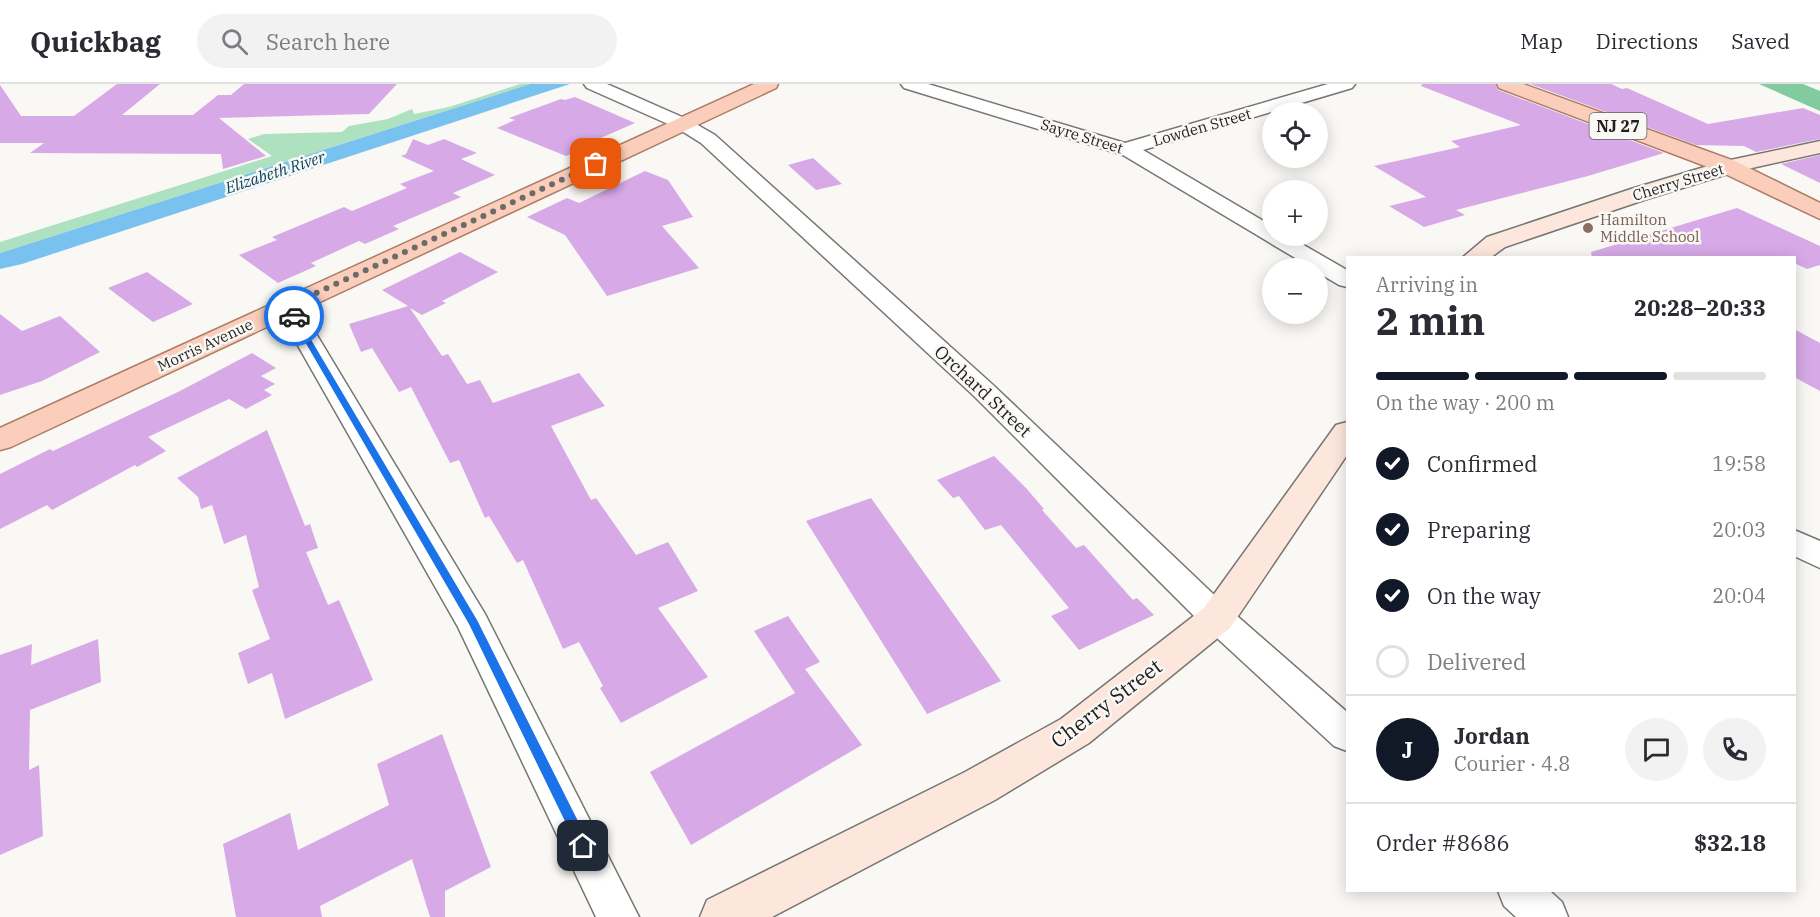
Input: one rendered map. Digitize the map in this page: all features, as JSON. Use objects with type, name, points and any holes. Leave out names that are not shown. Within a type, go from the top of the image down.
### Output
[{"type":"main road","name":"Morris Avenue","points":[[0,440],[769,84]]},
{"type":"main road","name":"NJ 27","points":[[1506,84],[1729,167],[1820,212]]},
{"type":"street","name":"Orchard Street","points":[[593,84],[683,124],[708,139],[975,382],[1217,618],[1346,734]]},
{"type":"street","name":"Sayre Street","points":[[910,84],[1127,149],[1262,229]]},
{"type":"street","name":"Lowden Street","points":[[1127,149],[1346,84]]},
{"type":"street","name":"Cherry Street","points":[[1477,256],[1496,242],[1639,194],[1729,167],[1820,147]]},
{"type":"street","name":"Sayre Street","points":[[1290,246],[1346,279]]},
{"type":"street","points":[[288,306],[473,623],[618,917]]},
{"type":"street","name":"Cherry Street","points":[[724,917],[980,786],[1075,731],[1217,618],[1346,433]]},
{"type":"street","points":[[1796,542],[1820,556]]},
{"type":"street","points":[[1520,892],[1547,917]]},
{"type":"green space","points":[[520,84],[530,84],[0,253],[0,242],[272,156],[248,139],[264,134],[342,132],[349,126],[388,119],[412,109],[414,114],[449,107]]},
{"type":"green space","points":[[1759,84],[1803,84],[1820,91],[1820,111]]},
{"type":"water","name":"Elizabeth River","points":[[530,84],[570,84],[22,264],[0,269],[0,253]]},
{"type":"building","points":[[117,84],[160,84],[122,115],[193,115],[218,95],[231,95],[244,84],[397,84],[369,114],[219,118],[266,156],[223,169],[221,154],[30,153],[44,143],[0,143],[0,85],[21,116],[74,116]]},
{"type":"building","points":[[1422,84],[1495,84],[1498,90],[1664,153],[1588,176],[1456,210],[1465,215],[1424,227],[1389,206],[1426,197],[1374,166],[1460,147],[1451,141],[1521,125],[1421,86]]},
{"type":"building","points":[[1530,84],[1611,84],[1622,89],[1627,88],[1708,124],[1803,108],[1820,115],[1820,139],[1756,152],[1744,146],[1696,145]]},
{"type":"building","points":[[575,97],[635,123],[594,141],[599,143],[566,156],[497,128],[515,120],[509,118],[561,99]]},
{"type":"building","points":[[413,139],[428,145],[444,139],[477,153],[461,159],[495,175],[453,193],[461,197],[393,226],[399,229],[365,244],[359,241],[311,263],[316,266],[278,283],[239,255],[277,240],[272,237],[344,207],[352,211],[407,188],[400,184],[434,171],[401,156],[406,154]]},
{"type":"building","points":[[1820,155],[1820,183],[1781,164]]},
{"type":"building","points":[[813,158],[842,184],[816,190],[788,165]]},
{"type":"building","points":[[645,171],[668,180],[693,217],[662,226],[699,268],[607,296],[565,235],[527,217],[567,198],[579,203]]},
{"type":"building","points":[[1737,208],[1820,246],[1820,265],[1807,269],[1796,264],[1796,256],[1592,256],[1591,252]]},
{"type":"building","points":[[460,252],[498,272],[442,301],[446,303],[422,315],[410,308],[442,356],[448,354],[467,384],[480,380],[493,403],[579,373],[605,406],[551,426],[591,500],[596,498],[636,555],[668,542],[698,591],[658,608],[708,677],[621,723],[600,688],[603,686],[579,642],[563,649],[523,560],[517,563],[489,516],[485,518],[459,460],[450,463],[411,387],[399,392],[372,348],[361,352],[349,324],[408,306],[382,290]]},
{"type":"building","points":[[147,272],[193,304],[153,322],[108,288]]},
{"type":"building","points":[[0,314],[22,331],[60,316],[100,352],[42,381],[0,395]]},
{"type":"building","points":[[1796,330],[1820,343],[1820,391],[1796,378]]},
{"type":"building","points":[[252,353],[276,368],[261,376],[275,384],[264,390],[272,395],[246,409],[229,399],[148,437],[166,451],[137,467],[135,465],[52,510],[47,505],[0,529],[0,474],[180,391]]},
{"type":"building","points":[[267,430],[305,526],[310,524],[318,548],[306,552],[328,605],[339,600],[373,680],[285,719],[272,673],[248,684],[238,653],[270,639],[252,590],[259,587],[246,535],[224,544],[212,505],[201,509],[198,497],[177,478]]},
{"type":"building","points":[[994,456],[1026,488],[1076,548],[1084,545],[1133,600],[1137,598],[1154,615],[1079,650],[1051,616],[1069,608],[1001,525],[985,530],[959,496],[953,498],[937,480]]},
{"type":"building","points":[[871,498],[1001,681],[927,714],[806,521]]},
{"type":"building","points":[[788,616],[820,662],[805,669],[862,745],[691,845],[650,772],[795,693],[754,631]]},
{"type":"building","points":[[98,639],[101,682],[30,710],[29,770],[39,765],[43,836],[0,855],[0,655],[32,644],[31,665]]},
{"type":"building","points":[[442,734],[491,867],[445,891],[445,917],[430,917],[412,859],[320,906],[322,917],[236,917],[223,844],[290,813],[298,850],[389,805],[377,764]]},
{"type":"way so far","points":[[294,316],[288,306],[596,164]]},
{"type":"place","name":"Hamilton Middle School","points":[[1588,228]]},
{"type":"route","points":[[294,316],[473,623],[583,846]]}]
